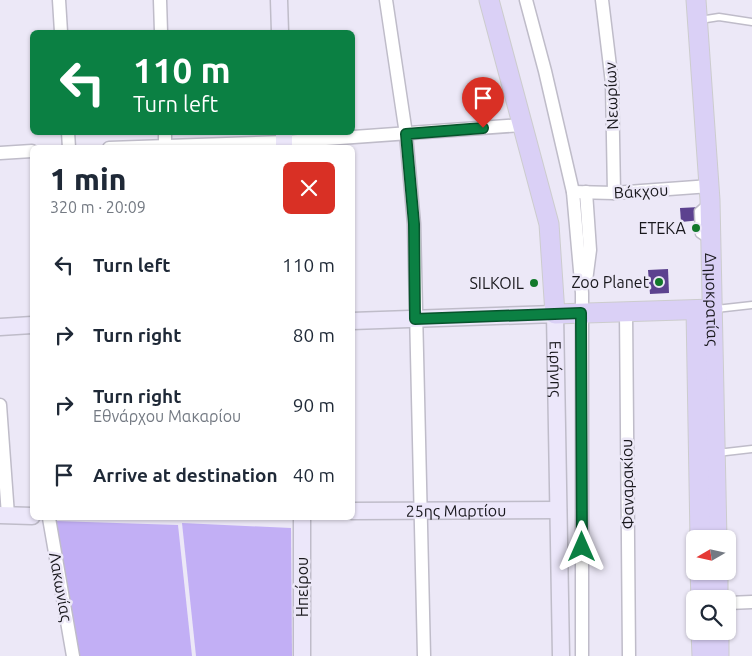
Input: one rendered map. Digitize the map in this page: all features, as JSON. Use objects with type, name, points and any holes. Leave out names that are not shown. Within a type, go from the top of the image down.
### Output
[{"type":"main road","name":"Ειρήνης","points":[[489,0],[549,224],[555,314]]},
{"type":"main road","name":"Δημοκρατίας","points":[[696,0],[710,193],[711,242],[704,309],[700,530]]},
{"type":"main road","name":"Δημοκρατίας","points":[[704,309],[716,453],[717,530]]},
{"type":"main road","points":[[555,314],[704,309]]},
{"type":"main road","points":[[701,640],[702,656]]},
{"type":"main road","points":[[719,640],[719,656]]},
{"type":"street","points":[[59,0],[61,30]]},
{"type":"street","points":[[160,0],[161,30]]},
{"type":"street","points":[[279,0],[280,30]]},
{"type":"street","points":[[386,0],[406,134],[414,224],[424,656]]},
{"type":"street","points":[[526,0],[580,192],[590,250],[588,272],[582,293],[581,313],[582,656]]},
{"type":"street","name":"Νεωρίων","points":[[602,0],[612,83],[614,193]]},
{"type":"street","points":[[205,145],[406,134],[522,125]]},
{"type":"street","points":[[0,153],[30,151]]},
{"type":"street","name":"Βάκχου","points":[[580,192],[710,193]]},
{"type":"street","name":"Φαναρακίου","points":[[626,312],[630,656]]},
{"type":"street","points":[[355,321],[555,314]]},
{"type":"street","name":"Ειρήνης","points":[[555,314],[561,656]]},
{"type":"street","points":[[0,326],[30,325]]},
{"type":"street","points":[[0,405],[4,515],[30,516]]},
{"type":"street","name":"25ης Μαρτίου","points":[[355,512],[558,510]]},
{"type":"street","name":"Λακωνίας","points":[[48,520],[73,656]]},
{"type":"street","name":"Ηπείρου","points":[[302,520],[302,656]]},
{"type":"street","points":[[736,603],[752,602]]},
{"type":"lane","points":[[698,20],[719,17],[752,22]]},
{"type":"lane","points":[[704,309],[752,305]]},
{"type":"lane","points":[[716,453],[752,449]]},
{"type":"shaded area","points":[[55,521],[178,525],[192,656],[77,656]]},
{"type":"shaded area","points":[[182,523],[291,528],[292,656],[196,656]]},
{"type":"building","points":[[700,207],[701,220],[681,222],[680,208]]},
{"type":"building","name":"Zoo Planet","points":[[668,269],[669,293],[650,294],[648,270]]},
{"type":"place","name":"ΕΤΕΚΑ","points":[[696,228]]},
{"type":"place","name":"Zoo Planet","points":[[659,282]]},
{"type":"place","name":"SILKOIL","points":[[534,283]]},
{"type":"route","points":[[483,128],[406,134],[414,224],[415,319],[581,313],[582,547]]}]
